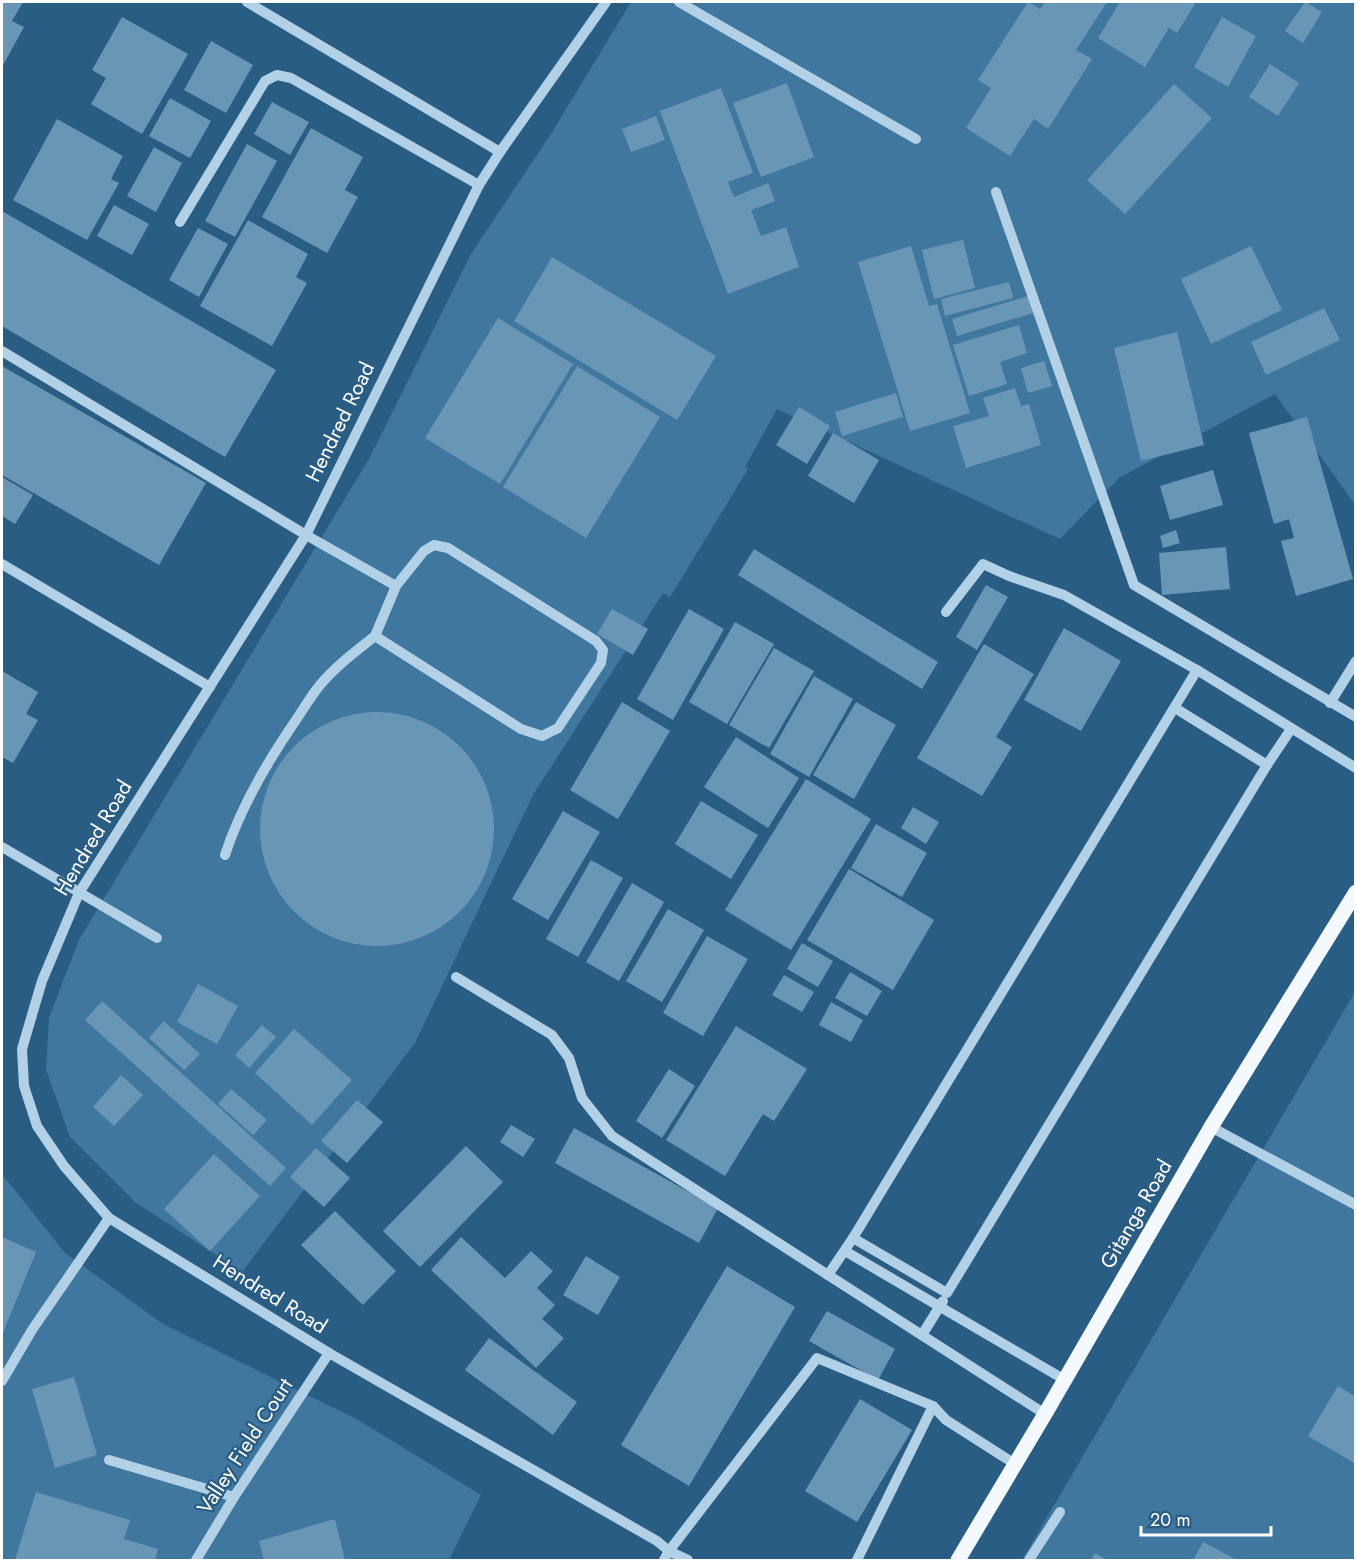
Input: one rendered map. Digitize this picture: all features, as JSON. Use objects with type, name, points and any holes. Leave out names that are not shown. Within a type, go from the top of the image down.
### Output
[{"type":"main road","name":"Gitanga Road","points":[[958,1560],[1211,1127],[1356,892]]},
{"type":"street","points":[[248,2],[500,152]]},
{"type":"street","name":"Hendred Road","points":[[606,2],[479,185],[306,535],[79,893],[42,981],[21,1049],[24,1086],[37,1126],[64,1166],[109,1218],[329,1353],[657,1541],[666,1556],[688,1560]]},
{"type":"street","points":[[679,2],[916,139]]},
{"type":"street","points":[[180,222],[265,81],[277,75],[291,78],[479,185]]},
{"type":"street","points":[[996,192],[1134,585],[1356,717]]},
{"type":"street","points":[[2,351],[306,535],[396,586]]},
{"type":"street","points":[[225,855],[233,830],[252,790],[286,735],[320,686],[347,658],[375,636],[396,586],[424,551],[434,545],[448,548],[596,641],[603,650],[601,663],[558,728],[542,736],[520,729],[375,636]]},
{"type":"street","points":[[2,564],[210,687]]},
{"type":"street","points":[[946,612],[983,564],[1008,576],[1064,595],[1197,670],[1356,768]]},
{"type":"street","points":[[1330,703],[1356,661]]},
{"type":"street","points":[[828,1275],[853,1238],[1197,670]]},
{"type":"street","points":[[1175,708],[1267,765]]},
{"type":"street","points":[[922,1335],[1267,765],[1292,729]]},
{"type":"street","points":[[2,847],[157,939]]},
{"type":"street","points":[[456,976],[552,1035],[569,1058],[582,1098],[612,1136],[1045,1414]]},
{"type":"street","points":[[1211,1127],[1356,1205]]},
{"type":"street","points":[[2,1381],[32,1330],[109,1218]]},
{"type":"street","points":[[853,1238],[947,1293]]},
{"type":"street","points":[[845,1251],[1065,1380]]},
{"type":"street","name":"Valley Field Court","points":[[196,1560],[234,1497],[329,1353]]},
{"type":"street","points":[[666,1556],[818,1358],[933,1406],[946,1420],[1015,1464]]},
{"type":"street","points":[[858,1560],[933,1406]]},
{"type":"street","points":[[109,1460],[234,1497]]},
{"type":"street","points":[[1029,1560],[1060,1512]]},
{"type":"shaded area","points":[[631,2],[1355,2],[1355,504],[1275,394],[1119,478],[1060,539],[777,409],[745,467],[748,469],[670,597],[663,593],[533,795],[415,1043],[242,1272],[135,1202],[70,1137],[46,1070],[49,1018],[79,940],[370,457],[471,254],[551,134]]},
{"type":"shaded area","points":[[1355,991],[1355,1560],[1022,1560],[1351,999]]},
{"type":"shaded area","points":[[2,1174],[65,1253],[163,1324],[358,1420],[481,1495],[449,1560],[2,1560]]},
{"type":"building","points":[[2,2],[23,2],[12,21],[24,27],[2,67]]},
{"type":"building","points":[[1028,2],[1040,9],[1045,2],[1107,2],[1076,50],[1092,59],[1048,129],[1034,119],[1010,156],[966,128],[991,88],[978,80]]},
{"type":"building","points":[[1120,2],[1196,2],[1177,33],[1169,28],[1145,67],[1098,38]]},
{"type":"building","points":[[1305,2],[1322,12],[1303,43],[1285,31]]},
{"type":"building","points":[[122,17],[188,54],[142,134],[91,104],[106,78],[92,70]]},
{"type":"building","points":[[1222,17],[1256,36],[1228,87],[1194,67]]},
{"type":"building","points":[[211,41],[253,65],[226,113],[184,90]]},
{"type":"building","points":[[1270,64],[1299,83],[1278,116],[1249,97]]},
{"type":"building","points":[[787,83],[814,157],[761,177],[733,103]]},
{"type":"building","points":[[1174,84],[1212,118],[1125,214],[1087,180]]},
{"type":"building","points":[[721,88],[753,173],[728,182],[734,197],[768,183],[775,201],[751,210],[761,236],[786,227],[799,267],[728,294],[660,111]]},
{"type":"building","points":[[170,98],[211,121],[190,158],[149,136]]},
{"type":"building","points":[[272,102],[309,122],[290,155],[254,134]]},
{"type":"building","points":[[656,116],[665,140],[631,152],[622,129]]},
{"type":"building","points":[[57,119],[123,156],[111,179],[119,183],[87,240],[13,200]]},
{"type":"building","points":[[311,128],[363,157],[345,190],[358,197],[327,253],[262,217]]},
{"type":"building","points":[[247,144],[277,161],[235,237],[205,221]]},
{"type":"building","points":[[154,147],[182,163],[156,212],[127,196]]},
{"type":"building","points":[[114,205],[149,224],[132,255],[97,236]]},
{"type":"building","points":[[2,211],[276,370],[225,457],[2,326]]},
{"type":"building","points":[[248,220],[308,254],[296,277],[307,283],[272,346],[200,306]]},
{"type":"building","points":[[198,228],[228,244],[199,297],[169,280]]},
{"type":"building","points":[[963,240],[975,288],[934,299],[922,250]]},
{"type":"building","points":[[911,246],[929,306],[937,304],[970,413],[910,431],[858,262]]},
{"type":"building","points":[[1251,246],[1282,310],[1211,344],[1181,279]]},
{"type":"building","points":[[552,257],[716,356],[677,420],[514,321]]},
{"type":"building","points":[[1009,282],[1013,298],[945,316],[941,299]]},
{"type":"building","points":[[1028,296],[1033,313],[957,336],[952,319]]},
{"type":"building","points":[[1324,308],[1340,340],[1266,375],[1251,342]]},
{"type":"building","points":[[498,318],[573,364],[500,484],[425,438]]},
{"type":"building","points":[[1019,325],[1027,353],[1000,362],[1007,384],[969,396],[953,345]]},
{"type":"building","points":[[1177,332],[1204,445],[1141,461],[1114,348]]},
{"type":"building","points":[[1044,361],[1052,386],[1028,393],[1021,368]]},
{"type":"building","points":[[2,366],[206,483],[159,565],[2,475]]},
{"type":"building","points":[[577,366],[660,417],[586,538],[503,487]]},
{"type":"building","points":[[1015,388],[1021,406],[1029,404],[1041,445],[966,468],[953,426],[989,416],[983,398]]},
{"type":"building","points":[[896,393],[903,417],[842,436],[835,412]]},
{"type":"building","points":[[799,407],[830,426],[807,464],[776,445]]},
{"type":"building","points":[[1307,417],[1353,579],[1296,596],[1281,541],[1294,538],[1289,519],[1274,524],[1249,433]]},
{"type":"building","points":[[833,433],[879,460],[854,503],[808,476]]},
{"type":"building","points":[[1213,470],[1223,505],[1170,520],[1160,486]]},
{"type":"building","points":[[2,477],[33,495],[15,524],[2,516]]},
{"type":"building","points":[[1176,530],[1180,543],[1163,548],[1160,536]]},
{"type":"building","points":[[1226,547],[1230,589],[1162,595],[1159,553]]},
{"type":"building","points":[[754,549],[938,662],[922,689],[738,575]]},
{"type":"building","points":[[986,585],[1008,597],[977,650],[956,637]]},
{"type":"building","points":[[612,609],[648,629],[633,655],[597,634]]},
{"type":"building","points":[[689,609],[724,629],[673,720],[637,699]]},
{"type":"building","points":[[735,622],[774,644],[727,724],[689,702]]},
{"type":"building","points":[[1064,628],[1121,661],[1081,731],[1024,700]]},
{"type":"building","points":[[984,644],[1034,674],[996,737],[1012,747],[982,796],[917,758]]},
{"type":"building","points":[[774,648],[814,671],[769,748],[729,725]]},
{"type":"building","points":[[2,671],[38,692],[26,714],[38,720],[13,763],[2,757]]},
{"type":"building","points":[[814,676],[853,699],[809,777],[770,754]]},
{"type":"building","points":[[622,702],[670,731],[618,819],[570,790]]},
{"type":"building","points":[[856,702],[896,725],[854,799],[813,775]]},
{"type":"building","points":[[366,712],[388,712],[422,721],[442,732],[460,746],[474,764],[485,784],[492,806],[494,829],[492,852],[485,874],[474,894],[460,912],[432,932],[411,941],[388,946],[366,946],[343,941],[322,932],[303,920],[286,903],[265,863],[260,840],[260,818],[265,795],[274,774],[286,755],[303,738],[343,717]]},
{"type":"building","points":[[736,737],[799,778],[768,828],[704,787]]},
{"type":"building","points":[[806,779],[871,819],[791,950],[725,910]]},
{"type":"building","points":[[701,801],[758,835],[731,879],[675,844]]},
{"type":"building","points":[[913,807],[939,822],[926,844],[901,828]]},
{"type":"building","points":[[563,811],[600,832],[548,920],[512,899]]},
{"type":"building","points":[[876,824],[927,853],[902,897],[851,868]]},
{"type":"building","points":[[591,860],[623,878],[578,957],[546,939]]},
{"type":"building","points":[[849,869],[934,920],[893,990],[807,940]]},
{"type":"building","points":[[632,883],[664,902],[619,981],[586,962]]},
{"type":"building","points":[[668,909],[704,930],[662,1002],[626,981]]},
{"type":"building","points":[[707,936],[748,959],[703,1036],[663,1013]]},
{"type":"building","points":[[802,943],[833,961],[818,987],[787,969]]},
{"type":"building","points":[[850,972],[882,991],[867,1016],[835,998]]},
{"type":"building","points":[[784,975],[814,992],[802,1012],[772,995]]},
{"type":"building","points":[[198,984],[238,1006],[217,1044],[177,1022]]},
{"type":"building","points":[[102,1001],[286,1168],[270,1186],[85,1020]]},
{"type":"building","points":[[831,1002],[863,1020],[851,1042],[819,1025]]},
{"type":"building","points":[[164,1021],[200,1054],[184,1070],[149,1038]]},
{"type":"building","points":[[262,1025],[276,1037],[249,1068],[235,1055]]},
{"type":"building","points":[[736,1026],[807,1069],[774,1121],[763,1114],[725,1176],[666,1140]]},
{"type":"building","points":[[294,1029],[352,1080],[312,1125],[255,1073]]},
{"type":"building","points":[[669,1069],[695,1086],[662,1138],[636,1121]]},
{"type":"building","points":[[121,1075],[143,1095],[114,1126],[93,1107]]},
{"type":"building","points":[[231,1089],[267,1120],[253,1135],[218,1104]]},
{"type":"building","points":[[357,1100],[383,1122],[347,1163],[321,1141]]},
{"type":"building","points":[[511,1125],[535,1139],[523,1157],[500,1142]]},
{"type":"building","points":[[574,1128],[718,1208],[699,1243],[555,1163]]},
{"type":"building","points":[[466,1146],[503,1182],[420,1267],[383,1231]]},
{"type":"building","points":[[316,1148],[350,1178],[324,1207],[290,1177]]},
{"type":"building","points":[[214,1154],[260,1196],[210,1251],[164,1209]]},
{"type":"building","points":[[335,1211],[396,1271],[363,1305],[301,1245]]},
{"type":"building","points":[[2,1237],[36,1252],[2,1335]]},
{"type":"building","points":[[461,1237],[505,1278],[531,1251],[553,1271],[537,1288],[555,1305],[542,1319],[564,1338],[536,1368],[431,1270]]},
{"type":"building","points":[[586,1256],[620,1277],[598,1315],[563,1295]]},
{"type":"building","points":[[727,1266],[795,1307],[689,1486],[621,1445]]},
{"type":"building","points":[[827,1311],[895,1349],[878,1380],[809,1341]]},
{"type":"building","points":[[489,1338],[577,1402],[553,1435],[465,1370]]},
{"type":"building","points":[[74,1377],[97,1455],[55,1468],[32,1389]]},
{"type":"building","points":[[1338,1386],[1356,1397],[1356,1464],[1308,1436]]},
{"type":"building","points":[[860,1399],[912,1430],[857,1522],[805,1491]]},
{"type":"building","points":[[36,1492],[130,1520],[124,1539],[158,1549],[155,1560],[15,1560]]},
{"type":"building","points":[[335,1519],[345,1560],[264,1560],[259,1541]]},
{"type":"building","points":[[1203,1542],[1237,1560],[1193,1560]]},
{"type":"building","points":[[1095,1553],[1107,1560],[1091,1560]]}]
